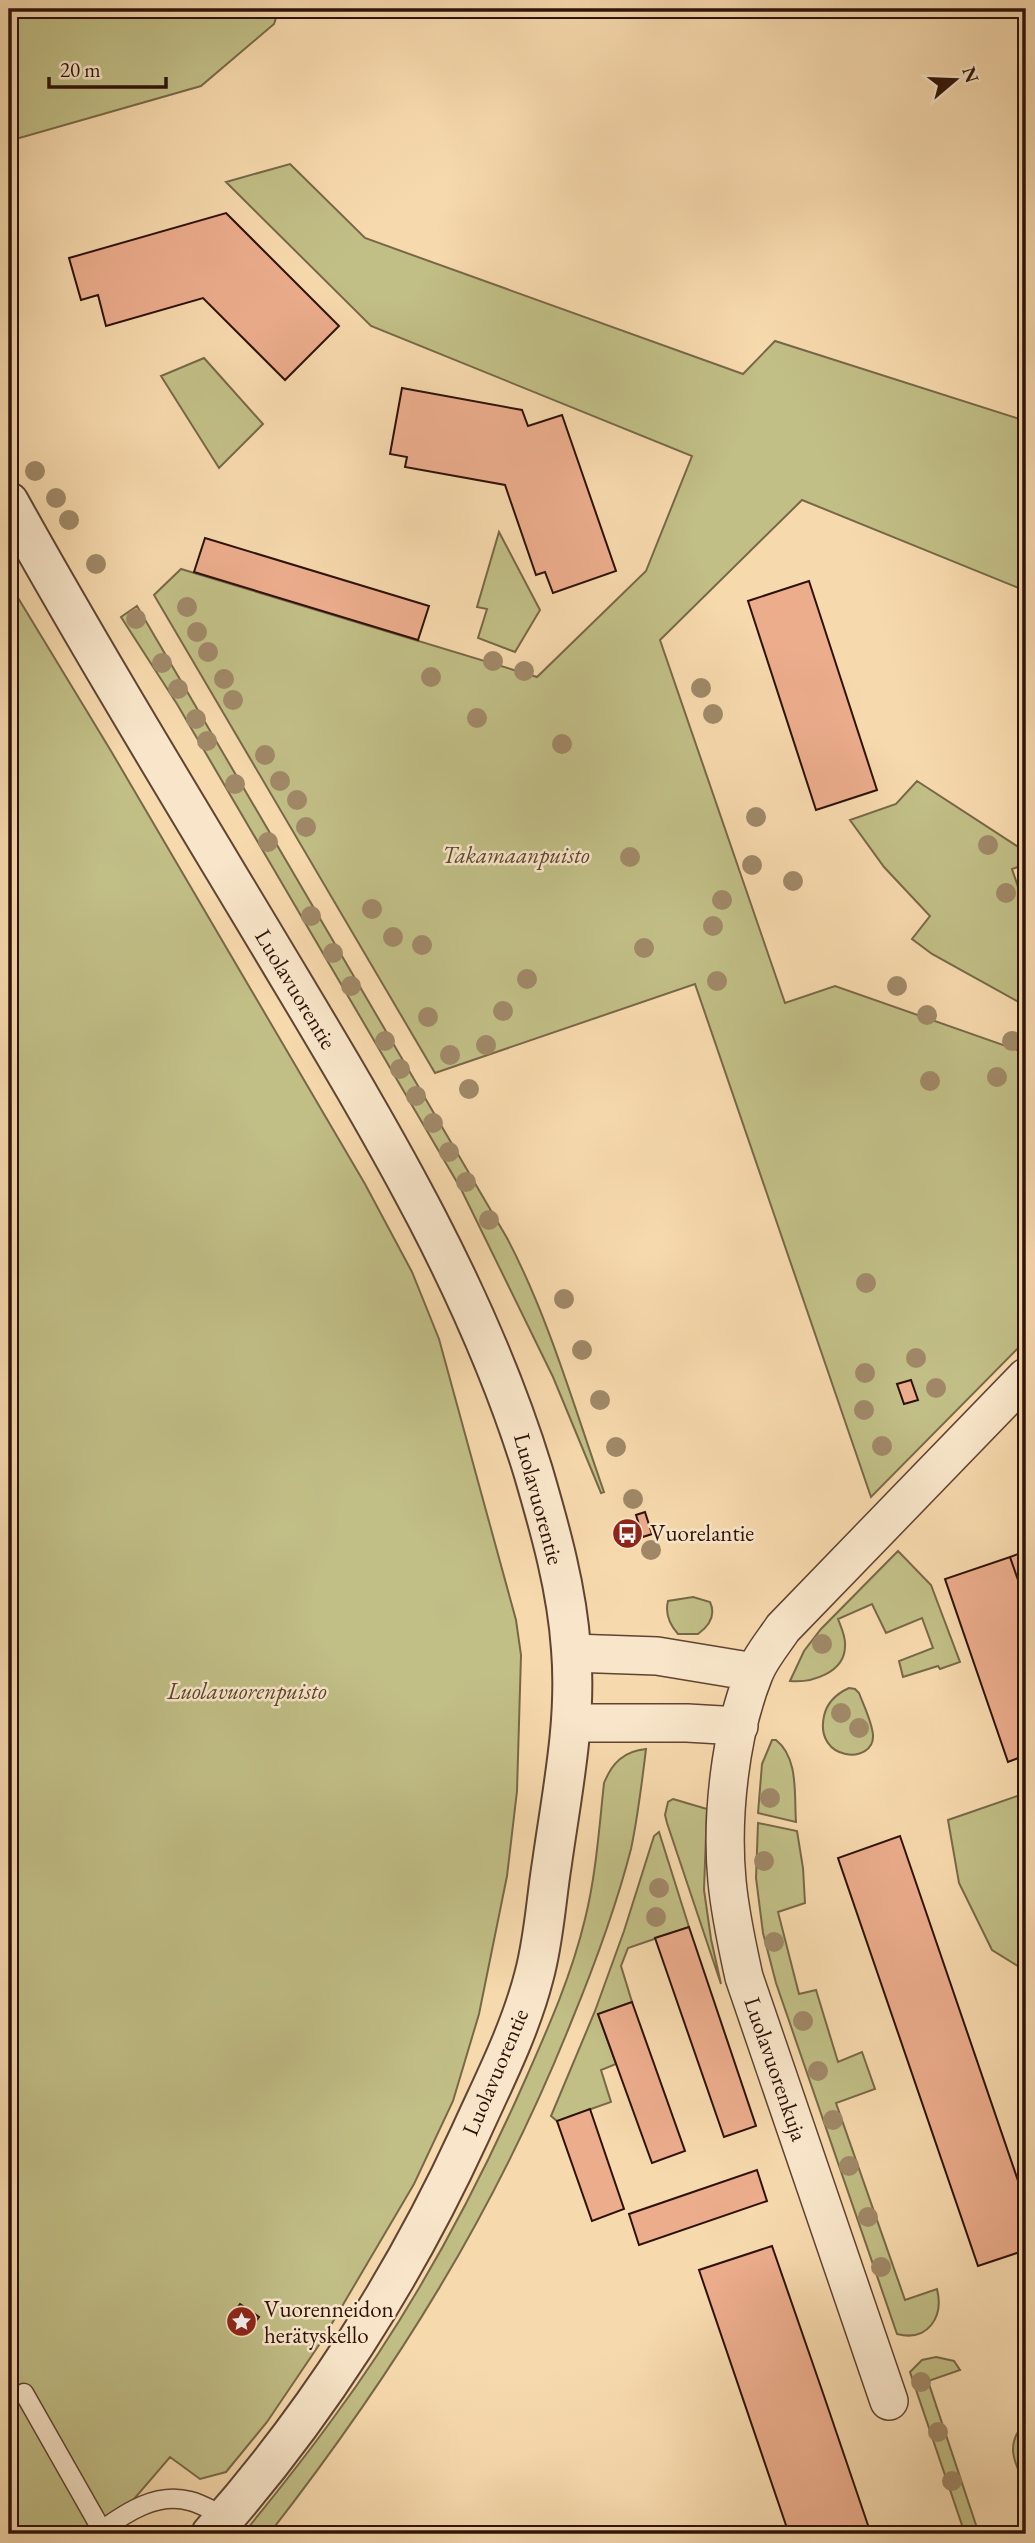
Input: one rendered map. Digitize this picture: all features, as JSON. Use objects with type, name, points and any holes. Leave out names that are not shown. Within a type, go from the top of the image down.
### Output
[{"type":"street","name":"Luolavuorentie","points":[[9,502],[76,621],[389,1145],[442,1244],[487,1342],[520,1428],[544,1508],[567,1608],[572,1653],[572,1723],[535,1974],[507,2052],[433,2208],[353,2346],[286,2441],[219,2526]]},
{"type":"street","points":[[572,1723],[738,1726],[754,1672],[790,1620],[1026,1377]]},
{"type":"street","points":[[572,1653],[657,1656],[754,1672]]},
{"type":"street","name":"Luolavuorenkuja","points":[[738,1726],[726,1827],[727,1880],[733,1927],[744,1977],[888,2401]]},
{"type":"lane","points":[[24,2393],[103,2532],[132,2509],[164,2499],[190,2500],[219,2526]]},
{"type":"green space","points":[[9,9],[279,9],[274,24],[201,86],[9,141]]},
{"type":"green space","name":"Takamaanpuisto","points":[[290,164],[365,238],[743,374],[775,341],[1026,421],[1026,591],[802,500],[660,640],[785,1003],[835,986],[1026,1053],[1026,1340],[871,1497],[695,984],[435,1073],[154,595],[181,569],[537,677],[646,571],[692,456],[371,326],[226,182]]},
{"type":"green space","points":[[204,358],[263,424],[219,468],[161,376]]},
{"type":"green space","points":[[499,532],[540,610],[515,652],[478,638],[487,609],[477,607]]},
{"type":"green space","name":"Luolavuorenpuisto","points":[[9,583],[111,751],[365,1184],[412,1272],[439,1339],[516,1620],[521,1655],[517,1791],[507,1876],[479,2014],[453,2101],[414,2184],[321,2342],[267,2422],[226,2472],[200,2479],[170,2457],[104,2534],[9,2534]]},
{"type":"green space","points":[[137,606],[507,1238],[536,1299],[604,1492],[601,1493],[553,1377],[461,1189],[177,704],[121,617]]},
{"type":"green space","points":[[917,781],[1026,852],[1026,864],[1012,869],[1026,910],[1026,1006],[932,954],[912,939],[930,916],[884,867],[850,820],[896,804]]},
{"type":"green space","points":[[898,1551],[931,1585],[960,1662],[903,1677],[899,1661],[933,1648],[922,1618],[886,1633],[872,1604],[838,1619],[845,1646],[839,1663],[833,1669],[817,1678],[790,1681],[804,1651],[821,1629]]},
{"type":"green space","points":[[693,1597],[710,1602],[710,1620],[698,1634],[678,1634],[669,1619],[668,1601]]},
{"type":"green space","points":[[849,1688],[859,1693],[873,1735],[871,1745],[856,1754],[836,1750],[828,1743],[823,1731],[827,1707],[836,1696]]},
{"type":"green space","points":[[772,1740],[776,1740],[783,1748],[792,1767],[796,1822],[758,1813],[762,1764]]},
{"type":"green space","points":[[646,1749],[631,1849],[612,1914],[572,2020],[510,2158],[439,2288],[359,2412],[269,2534],[243,2534],[312,2447],[362,2377],[415,2295],[463,2210],[526,2078],[574,1960],[592,1886],[604,1783],[620,1759],[631,1752]]},
{"type":"green space","points":[[1026,1793],[1026,1971],[992,1950],[959,1883],[948,1820]]},
{"type":"green space","points":[[673,1799],[707,1809],[704,1890],[721,1984],[667,1823],[665,1815],[668,1802]]},
{"type":"green space","points":[[758,1823],[797,1831],[805,1903],[778,1912],[799,1994],[816,1990],[838,2062],[862,2052],[875,2089],[836,2103],[905,2300],[937,2289],[939,2299],[936,2318],[925,2331],[917,2334],[897,2334],[776,1983],[763,1933],[756,1878]]},
{"type":"green space","points":[[659,1832],[689,1927],[628,1948],[621,1966],[632,2002],[598,2014],[616,2064],[601,2070],[611,2102],[557,2121],[551,2116],[595,2011],[654,1836]]},
{"type":"green space","points":[[936,2357],[954,2361],[960,2370],[928,2381],[979,2534],[965,2534],[910,2372],[922,2360]]},
{"type":"green space","points":[[1026,2422],[1026,2486],[1015,2461],[1013,2445],[1019,2430]]},
{"type":"building","points":[[226,213],[339,326],[285,380],[203,298],[106,326],[98,295],[81,300],[69,258]]},
{"type":"building","points":[[402,388],[522,410],[528,426],[562,415],[616,571],[553,593],[545,572],[536,575],[505,485],[405,467],[407,457],[390,454]]},
{"type":"building","points":[[205,538],[429,606],[418,640],[194,572]]},
{"type":"building","points":[[809,581],[877,790],[816,810],[748,601]]},
{"type":"building","points":[[911,1380],[918,1400],[904,1404],[897,1384]]},
{"type":"building","points":[[645,1512],[652,1534],[643,1537],[636,1515]]},
{"type":"building","points":[[1026,1551],[1026,1603],[1010,1557]]},
{"type":"building","points":[[1010,1557],[1026,1603],[1026,1755],[1008,1762],[945,1579]]},
{"type":"building","points":[[900,1836],[1026,2204],[1026,2250],[978,2266],[838,1858]]},
{"type":"building","points":[[689,1927],[756,2126],[724,2137],[655,1938]]},
{"type":"building","points":[[632,2002],[685,2151],[652,2163],[598,2014]]},
{"type":"building","points":[[590,2109],[624,2209],[592,2221],[557,2121]]},
{"type":"building","points":[[757,2170],[767,2201],[639,2245],[629,2214]]},
{"type":"building","points":[[772,2246],[871,2534],[789,2534],[699,2270]]},
{"type":"building","points":[[240,2304],[259,2317],[251,2328],[232,2315]]},
{"type":"place","name":"Vuorelantie","points":[[627,1533]]},
{"type":"place","name":"Vuorenneidon herätyskello","points":[[241,2322]]}]
